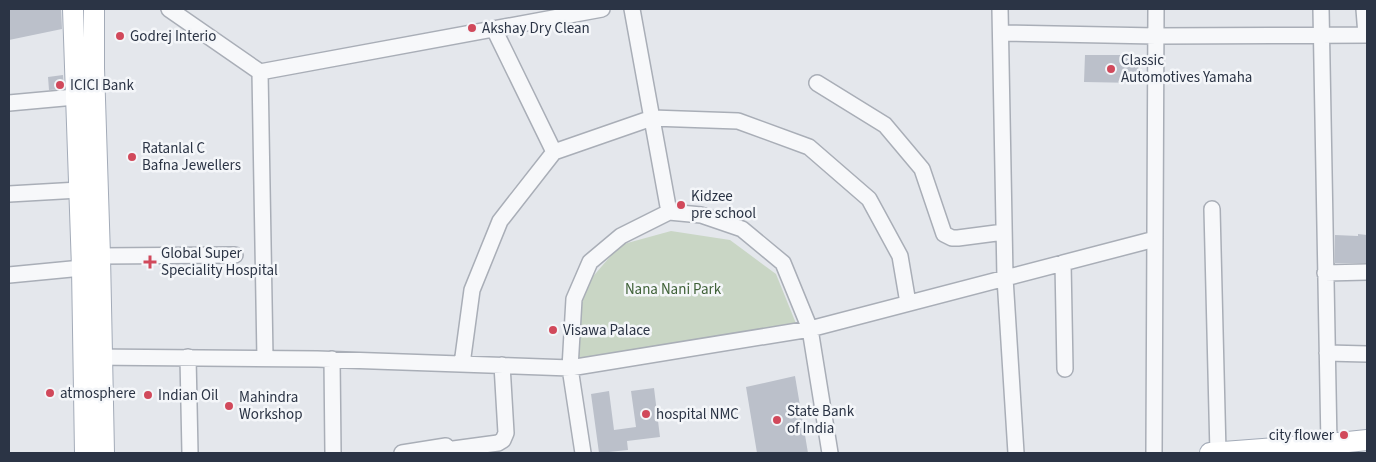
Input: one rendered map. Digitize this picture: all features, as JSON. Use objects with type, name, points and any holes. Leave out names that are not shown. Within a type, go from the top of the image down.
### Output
[{"type":"main road","points":[[73,9],[85,96],[100,256],[85,453]]},
{"type":"main road","points":[[94,9],[85,96],[79,190],[82,268],[104,453]]},
{"type":"main road","points":[[1210,453],[1367,440]]},
{"type":"street","points":[[168,9],[260,72],[602,9]]},
{"type":"street","points":[[632,9],[669,212]]},
{"type":"street","points":[[1000,9],[1005,278],[1016,453]]},
{"type":"street","points":[[1154,453],[1156,9]]},
{"type":"street","points":[[1321,9],[1329,444]]},
{"type":"street","points":[[1001,33],[1156,36],[1366,35],[1364,9]]},
{"type":"street","points":[[494,29],[554,152]]},
{"type":"street","points":[[260,72],[265,358]]},
{"type":"street","points":[[817,83],[886,125],[922,169],[944,234],[952,238],[958,238],[1004,232]]},
{"type":"street","points":[[9,104],[85,96]]},
{"type":"street","points":[[462,364],[472,290],[500,221],[554,152],[652,118],[738,121],[809,147],[869,200],[900,256],[908,303]]},
{"type":"street","points":[[9,194],[79,190]]},
{"type":"street","points":[[1212,209],[1218,453]]},
{"type":"street","points":[[583,453],[570,368],[574,299],[590,262],[621,236],[669,212],[701,215],[742,229],[782,263],[810,329],[830,453]]},
{"type":"street","points":[[93,357],[332,359],[570,368],[810,329],[1155,239]]},
{"type":"street","points":[[100,256],[235,255]]},
{"type":"street","points":[[1063,263],[1065,369]]},
{"type":"street","points":[[9,275],[82,268]]},
{"type":"street","points":[[1325,272],[1367,272]]},
{"type":"street","points":[[1327,353],[1367,354]]},
{"type":"street","points":[[188,357],[190,453]]},
{"type":"street","points":[[332,359],[333,453]]},
{"type":"street","points":[[402,453],[498,443],[503,440],[506,433],[502,365]]},
{"type":"green space","name":"Nana Nani Park","points":[[671,231],[730,240],[776,274],[797,326],[578,363],[578,328],[584,287],[620,245]]},
{"type":"building","points":[[9,9],[61,9],[62,29],[9,40]]},
{"type":"building","name":"Classic Automotives Yamaha","points":[[1085,55],[1139,55],[1138,83],[1084,82]]},
{"type":"building","points":[[63,75],[64,89],[49,90],[48,77]]},
{"type":"building","points":[[1358,234],[1367,235],[1367,263],[1335,263],[1335,235],[1358,236]]},
{"type":"building","name":"State Bank of India","points":[[795,376],[808,453],[757,453],[746,387]]},
{"type":"building","points":[[654,388],[660,437],[627,441],[628,450],[599,453],[591,394],[609,391],[614,430],[636,427],[631,391]]},
{"type":"place","name":"Akshay Dry Clean","points":[[472,28]]},
{"type":"place","name":"Godrej Interio","points":[[120,36]]},
{"type":"place","name":"Classic Automotives Yamaha","points":[[1111,69]]},
{"type":"place","name":"ICICI Bank","points":[[60,85]]},
{"type":"place","name":"Ratanlal C Bafna Jewellers","points":[[132,157]]},
{"type":"place","name":"Kidzee pre school","points":[[681,205]]},
{"type":"place","name":"Global Super Speciality Hospital","points":[[150,262]]},
{"type":"place","name":"Visawa Palace","points":[[553,330]]},
{"type":"place","name":"atmosphere","points":[[50,393]]},
{"type":"place","name":"Indian Oil","points":[[148,395]]},
{"type":"place","name":"Mahindra Workshop","points":[[229,406]]},
{"type":"place","name":"hospital NMC","points":[[646,414]]},
{"type":"place","name":"State Bank of India","points":[[777,420]]},
{"type":"place","name":"city flower","points":[[1344,435]]}]
